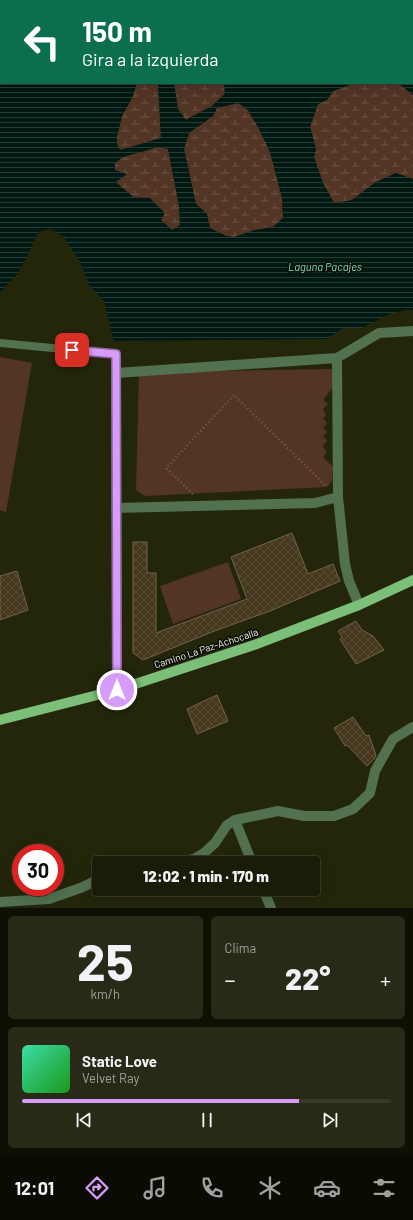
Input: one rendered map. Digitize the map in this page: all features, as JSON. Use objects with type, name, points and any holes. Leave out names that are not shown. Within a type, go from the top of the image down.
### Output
[{"type":"main road","name":"Camino La Paz-Achocalla","points":[[0,720],[117,690],[254,645],[359,605],[413,580]]},
{"type":"street","points":[[117,690],[116,373],[337,358],[379,333],[413,331]]},
{"type":"street","points":[[337,358],[338,497],[345,564],[349,581],[359,605]]},
{"type":"street","points":[[116,508],[315,503],[338,497]]},
{"type":"street","points":[[199,856],[215,843],[227,825],[235,820],[278,811],[304,816],[334,816],[353,809],[370,793],[375,771],[393,740],[413,727]]},
{"type":"street","points":[[235,820],[249,856]]},
{"type":"street","points":[[0,902],[49,899],[92,882]]},
{"type":"street","points":[[266,896],[271,908]]},
{"type":"lane","points":[[0,343],[116,354],[116,373]]},
{"type":"path","points":[[193,494],[166,468],[234,395],[327,487]]},
{"type":"green space","points":[[137,84],[158,84],[161,138],[120,150],[117,144],[117,136],[122,116],[132,98]]},
{"type":"green space","points":[[174,84],[224,84],[225,93],[212,106],[185,120],[178,109]]},
{"type":"green space","points":[[399,84],[413,95],[413,179],[408,177],[376,182],[352,200],[334,203],[323,183],[314,157],[316,149],[310,127],[318,104],[327,100],[333,91],[350,85]]},
{"type":"green space","points":[[238,103],[248,110],[270,152],[282,198],[283,218],[273,227],[255,230],[234,237],[226,236],[209,228],[207,214],[196,204],[184,149],[189,133],[213,116],[217,108]]},
{"type":"green space","points":[[159,147],[168,149],[179,206],[180,226],[172,230],[161,220],[150,198],[133,197],[115,182],[115,163],[123,157]]},
{"type":"green space","points":[[0,357],[32,363],[6,512],[0,510]]},
{"type":"green space","points":[[332,369],[334,386],[323,400],[328,404],[323,409],[326,415],[323,418],[327,423],[323,428],[327,432],[323,436],[327,441],[323,446],[327,452],[323,457],[333,467],[332,481],[327,487],[145,496],[136,490],[139,372]]},
{"type":"green space","points":[[228,562],[241,599],[173,624],[160,586]]},
{"type":"water","name":"Laguna Pacajes","points":[[0,84],[137,84],[132,98],[122,116],[117,136],[117,144],[120,150],[161,138],[158,84],[174,84],[178,109],[186,120],[212,106],[225,94],[224,84],[352,84],[333,91],[327,100],[318,104],[310,127],[316,149],[314,157],[323,183],[334,203],[352,200],[376,182],[396,173],[413,179],[413,310],[389,314],[362,328],[343,328],[327,339],[114,341],[104,301],[89,285],[79,260],[63,236],[50,229],[38,232],[18,273],[0,293]],"holes":[[[238,103],[248,110],[270,152],[282,198],[283,218],[273,227],[255,230],[234,237],[226,236],[210,228],[207,214],[196,204],[184,149],[189,133],[213,116],[217,108]],[[159,147],[168,149],[179,206],[180,225],[172,230],[161,220],[165,213],[150,198],[133,197],[116,182],[127,174],[115,170],[115,163],[123,157]]]},
{"type":"water","points":[[399,84],[413,84],[413,95]]},
{"type":"building","points":[[292,533],[308,574],[333,564],[340,581],[270,611],[217,630],[143,660],[133,653],[133,542],[147,542],[147,573],[156,573],[156,633],[247,599],[231,557]]},
{"type":"building","points":[[17,571],[28,610],[0,620],[0,576]]},
{"type":"building","points":[[356,621],[362,630],[373,636],[384,650],[356,664],[340,639],[342,637],[338,631]]},
{"type":"building","points":[[217,695],[228,721],[197,734],[187,709]]},
{"type":"building","points":[[353,717],[366,736],[369,735],[376,755],[367,766],[347,745],[345,746],[334,728]]},
{"type":"route","points":[[72,350],[116,354],[117,690]]}]
